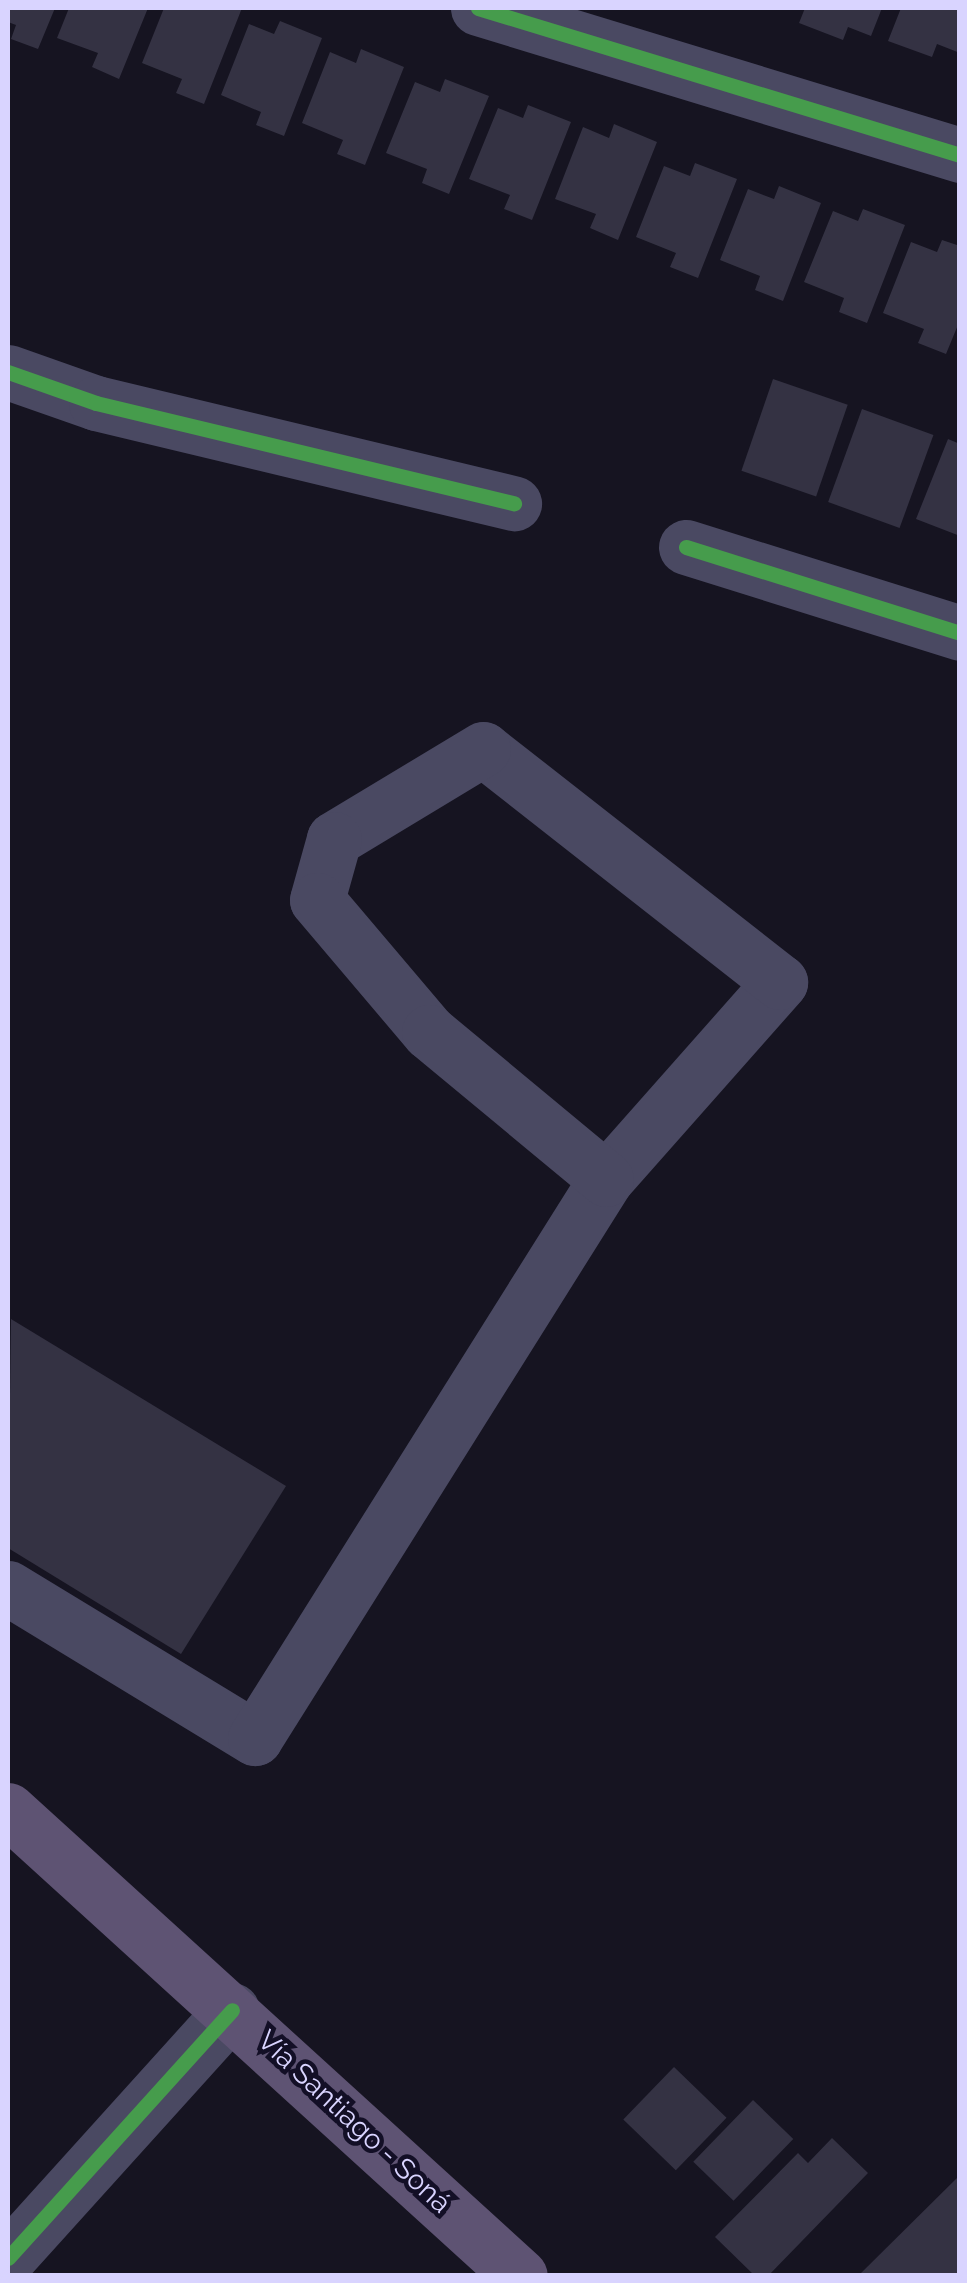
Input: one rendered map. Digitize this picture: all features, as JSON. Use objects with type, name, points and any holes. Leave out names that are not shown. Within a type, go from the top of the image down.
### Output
[{"type":"main road","name":"Vía Santiago - Soná","points":[[8,1810],[520,2276]]},
{"type":"street","points":[[507,12],[960,155]]},
{"type":"street","points":[[8,372],[96,402],[514,504]]},
{"type":"street","points":[[686,547],[960,634]]},
{"type":"street","points":[[8,1588],[255,1738],[606,1179],[780,982],[483,749],[334,839],[316,900],[429,1032],[606,1179]]},
{"type":"street","points":[[8,2258],[232,2010]]},
{"type":"building","points":[[8,8],[55,8],[38,49],[11,39],[16,25],[8,22]]},
{"type":"building","points":[[69,8],[148,8],[119,79],[92,67],[98,53],[57,38]]},
{"type":"building","points":[[164,8],[242,8],[204,104],[176,93],[182,79],[142,63]]},
{"type":"building","points":[[805,8],[882,8],[871,36],[848,27],[843,40],[799,23]]},
{"type":"building","points":[[901,8],[960,8],[960,53],[937,44],[932,57],[888,41]]},
{"type":"building","points":[[280,21],[322,38],[284,136],[256,125],[261,112],[221,95],[249,24],[274,34]]},
{"type":"building","points":[[361,49],[404,67],[365,165],[337,154],[343,140],[302,123],[330,52],[356,63]]},
{"type":"building","points":[[445,79],[489,96],[449,194],[422,183],[427,169],[386,153],[415,82],[440,92]]},
{"type":"building","points":[[528,105],[571,122],[532,220],[504,209],[510,195],[469,179],[498,108],[523,118]]},
{"type":"building","points":[[614,124],[657,142],[618,240],[590,228],[596,214],[555,199],[583,127],[609,138]]},
{"type":"building","points":[[695,163],[737,179],[698,278],[670,267],[676,253],[636,237],[664,166],[690,176]]},
{"type":"building","points":[[779,186],[821,203],[783,301],[755,290],[760,276],[720,260],[748,189],[774,199]]},
{"type":"building","points":[[863,209],[905,225],[867,323],[839,312],[844,298],[804,282],[833,211],[858,221]]},
{"type":"building","points":[[942,240],[960,246],[960,320],[946,354],[918,343],[924,329],[883,313],[911,242],[937,252]]},
{"type":"building","points":[[773,379],[848,405],[816,496],[741,471]]},
{"type":"building","points":[[862,409],[933,435],[900,528],[828,502]]},
{"type":"building","points":[[948,439],[960,444],[960,536],[916,519]]},
{"type":"building","points":[[11,1319],[286,1486],[181,1654],[8,1548]]},
{"type":"building","points":[[674,2067],[727,2118],[676,2170],[623,2120]]},
{"type":"building","points":[[753,2100],[793,2139],[734,2201],[693,2162]]},
{"type":"building","points":[[832,2138],[868,2173],[768,2276],[755,2276],[715,2237],[798,2153],[808,2163]]},
{"type":"building","points":[[960,2175],[960,2276],[858,2276]]},
{"type":"cycle path","points":[[478,8],[960,155]]},
{"type":"cycle path","points":[[8,372],[96,403],[514,503]]},
{"type":"cycle path","points":[[686,547],[960,633]]},
{"type":"cycle path","points":[[8,2258],[232,2010]]}]
